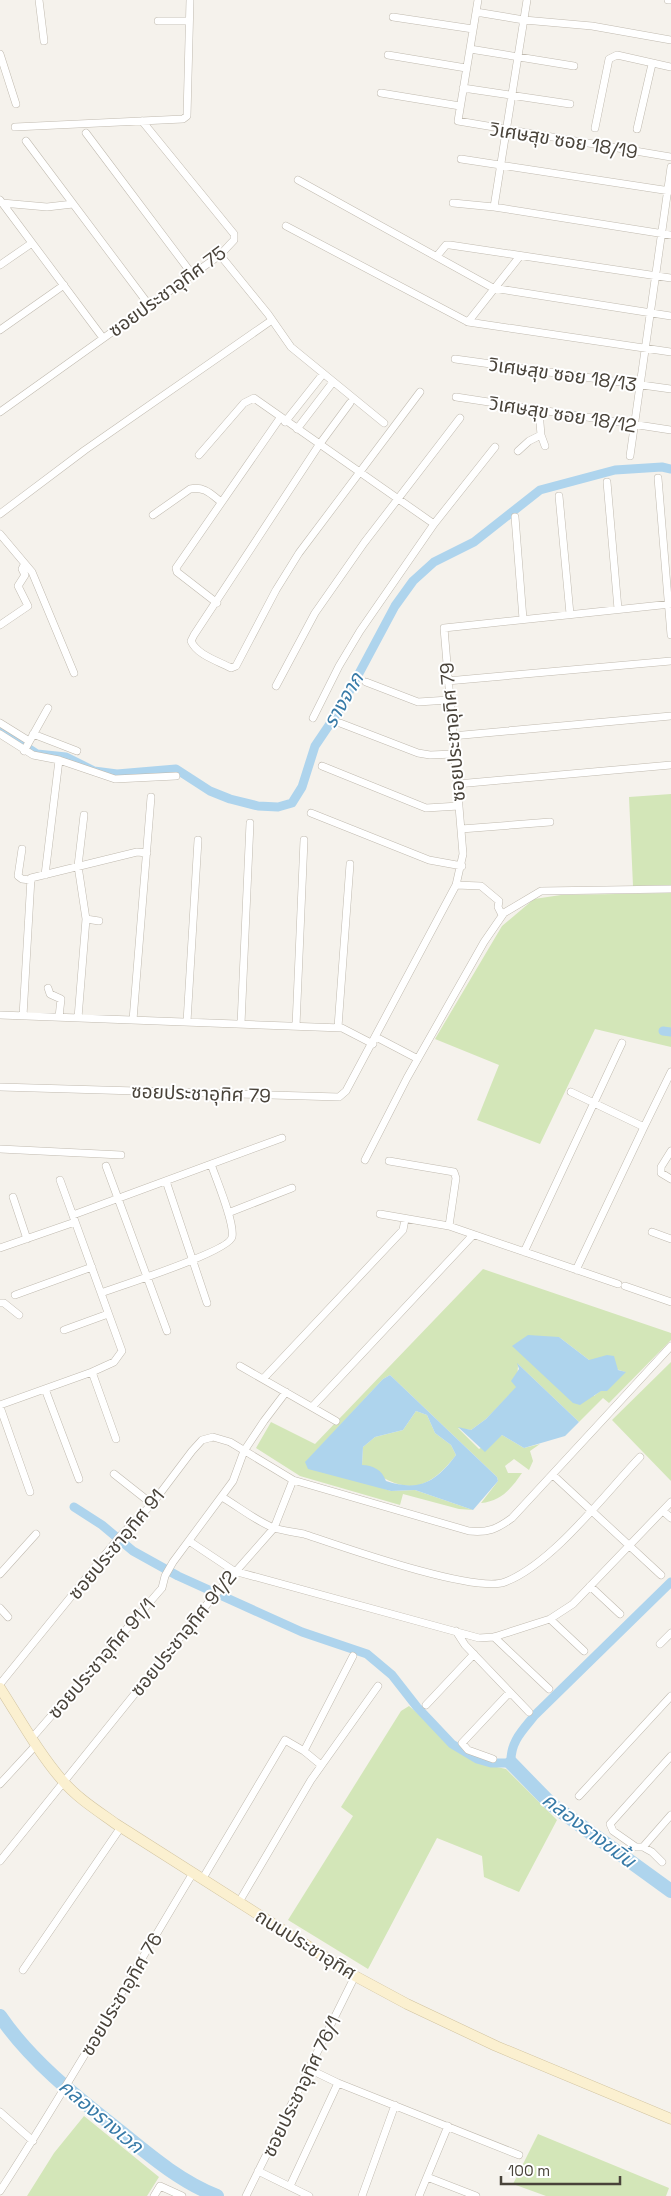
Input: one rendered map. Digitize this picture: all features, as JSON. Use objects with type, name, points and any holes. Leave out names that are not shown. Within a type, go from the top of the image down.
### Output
[{"type":"main road","name":"ถนนประชาอุทิศ","points":[[0,1688],[34,1741],[63,1781],[80,1797],[121,1828],[203,1878],[355,1976],[447,2025],[671,2119]]},
{"type":"street","points":[[39,0],[44,41]]},
{"type":"street","points":[[15,128],[142,121],[183,118],[187,116],[190,0]]},
{"type":"street","points":[[381,93],[460,106],[478,0]]},
{"type":"street","points":[[494,207],[527,0]]},
{"type":"street","points":[[476,12],[524,20],[592,26],[671,40]]},
{"type":"street","points":[[393,17],[473,29]]},
{"type":"street","points":[[158,21],[189,21]]},
{"type":"street","points":[[470,50],[574,66]]},
{"type":"street","points":[[0,54],[16,104]]},
{"type":"street","points":[[388,55],[466,68]]},
{"type":"street","points":[[595,128],[609,59],[617,55],[671,67]]},
{"type":"street","points":[[637,129],[652,64]]},
{"type":"street","points":[[463,88],[570,104]]},
{"type":"street","name":"วิเศษสุข ซอย 18/19","points":[[460,106],[458,122],[671,157]]},
{"type":"street","name":"ซอยประชาอุทิศ 75","points":[[0,412],[220,255],[232,243],[234,234],[142,121]]},
{"type":"street","points":[[86,133],[192,274]]},
{"type":"street","points":[[26,142],[149,305]]},
{"type":"street","points":[[461,158],[669,191]]},
{"type":"street","points":[[630,456],[647,348],[671,167]]},
{"type":"street","points":[[298,180],[493,288],[671,316]]},
{"type":"street","points":[[1,201],[47,207],[73,204]]},
{"type":"street","points":[[1,201],[103,338]]},
{"type":"street","points":[[453,203],[494,207],[671,235]]},
{"type":"street","points":[[286,226],[468,322],[671,352]]},
{"type":"street","points":[[0,265],[32,243]]},
{"type":"street","points":[[437,256],[446,245],[450,245],[671,278]]},
{"type":"street","points":[[220,255],[291,347],[384,423]]},
{"type":"street","points":[[468,322],[520,256]]},
{"type":"street","points":[[0,330],[64,285]]},
{"type":"street","points":[[0,514],[85,450],[272,320]]},
{"type":"street","name":"วิเศษสุข ซอย 18/13","points":[[455,359],[671,389]]},
{"type":"street","points":[[217,603],[177,572],[176,568],[221,502],[282,420],[322,374]]},
{"type":"street","points":[[297,430],[333,382]]},
{"type":"street","points":[[350,403],[319,444],[192,641],[194,647],[201,652],[233,668],[299,553],[420,392]]},
{"type":"street","name":"วิเศษสุข ซอย 18/12","points":[[456,397],[671,430]]},
{"type":"street","points":[[199,455],[249,399],[254,398],[282,420],[398,497],[434,524]]},
{"type":"street","points":[[539,411],[541,435],[545,446]]},
{"type":"street","points":[[276,686],[315,613],[398,497],[460,418]]},
{"type":"street","points":[[518,451],[529,441],[541,435]]},
{"type":"street","points":[[312,718],[360,631],[434,524],[495,447]]},
{"type":"street","points":[[658,478],[670,604],[671,635]]},
{"type":"street","points":[[607,482],[618,609]]},
{"type":"street","points":[[153,514],[190,489],[203,489],[221,502]]},
{"type":"street","points":[[559,496],[570,614]]},
{"type":"street","points":[[515,517],[523,619]]},
{"type":"street","points":[[0,534],[24,565],[32,572],[74,673]]},
{"type":"street","points":[[0,625],[27,608],[28,603],[18,586],[25,575],[22,569],[24,565]]},
{"type":"street","name":"ซอยประชาอุทิศ 79","points":[[0,1087],[339,1097],[346,1091],[374,1040],[456,885],[462,866],[461,830],[444,628],[670,604]]},
{"type":"street","points":[[447,681],[671,661]]},
{"type":"street","points":[[366,682],[418,702],[449,700]]},
{"type":"street","points":[[27,743],[48,708]]},
{"type":"street","points":[[452,736],[671,716]]},
{"type":"street","points":[[0,723],[27,743],[33,755],[60,760],[115,779],[176,776]]},
{"type":"street","points":[[340,723],[418,753],[430,755],[454,754]]},
{"type":"street","points":[[0,734],[27,743],[77,751]]},
{"type":"street","points":[[45,875],[60,760]]},
{"type":"street","points":[[457,784],[671,765]]},
{"type":"street","points":[[322,766],[426,808],[459,806]]},
{"type":"street","points":[[133,1020],[151,798]]},
{"type":"street","points":[[312,813],[434,862],[462,866]]},
{"type":"street","points":[[78,1018],[86,919],[78,866],[84,815]]},
{"type":"street","points":[[461,830],[550,822]]},
{"type":"street","points":[[241,1024],[250,823]]},
{"type":"street","points":[[187,1022],[198,840]]},
{"type":"street","points":[[296,1026],[304,840]]},
{"type":"street","points":[[22,849],[18,876],[22,879],[31,879],[137,852],[147,853]]},
{"type":"street","points":[[338,1028],[350,864]]},
{"type":"street","points":[[23,1016],[31,879]]},
{"type":"street","points":[[456,885],[484,888],[499,901],[498,907],[503,914]]},
{"type":"street","points":[[365,1160],[418,1059],[484,942],[503,914],[541,891],[671,889]]},
{"type":"street","points":[[86,919],[99,921]]},
{"type":"street","points":[[48,988],[50,994],[61,1000],[59,1018]]},
{"type":"street","points":[[0,1015],[338,1028],[374,1040],[418,1059]]},
{"type":"street","points":[[524,1252],[622,1042]]},
{"type":"street","points":[[576,1270],[671,1072]]},
{"type":"street","points":[[572,1092],[644,1127]]},
{"type":"street","points":[[0,1248],[118,1198],[282,1138]]},
{"type":"street","points":[[0,1149],[120,1154]]},
{"type":"street","points":[[671,1151],[661,1167],[661,1173],[671,1179]]},
{"type":"street","points":[[389,1161],[454,1172],[456,1178],[450,1226]]},
{"type":"street","points":[[101,1293],[193,1260],[228,1245],[232,1239],[228,1213],[211,1164]]},
{"type":"street","points":[[106,1166],[167,1331]]},
{"type":"street","points":[[30,1492],[0,1406],[92,1372],[114,1362],[122,1351],[60,1180]]},
{"type":"street","points":[[166,1181],[208,1303]]},
{"type":"street","points":[[228,1213],[292,1188]]},
{"type":"street","points":[[13,1197],[27,1238]]},
{"type":"street","points":[[380,1214],[450,1226],[671,1302]]},
{"type":"street","points":[[263,1379],[403,1230],[405,1219]]},
{"type":"street","points":[[652,1232],[671,1239]]},
{"type":"street","points":[[312,1407],[474,1235]]},
{"type":"street","points":[[15,1295],[92,1267]]},
{"type":"street","points":[[0,1303],[4,1303],[19,1315]]},
{"type":"street","points":[[64,1330],[108,1314]]},
{"type":"street","name":"ซอยประชาอุทิศ 91","points":[[0,1684],[121,1535],[152,1504],[192,1450],[202,1440],[213,1437],[230,1442],[293,1480],[469,1531],[484,1532],[498,1528],[512,1518],[671,1346]]},
{"type":"street","points":[[240,1366],[336,1420]]},
{"type":"street","points":[[92,1372],[116,1439]]},
{"type":"street","points":[[45,1389],[79,1478]]},
{"type":"street","name":"ซอยประชาอุทิศ 91/1","points":[[0,1784],[162,1588],[165,1576],[173,1562],[233,1482],[244,1451],[286,1392]]},
{"type":"street","points":[[222,1497],[274,1528],[302,1534],[380,1559],[486,1585],[503,1583],[524,1573],[546,1558],[640,1457]]},
{"type":"street","points":[[114,1474],[152,1504]]},
{"type":"street","points":[[553,1475],[661,1575]]},
{"type":"street","name":"ซอยประชาอุทิศ 91/2","points":[[0,1861],[220,1588],[274,1528],[293,1480]]},
{"type":"street","points":[[189,1541],[234,1571],[456,1632],[480,1638],[494,1637],[550,1619],[573,1604],[671,1502]]},
{"type":"street","points":[[663,1511],[671,1518]]},
{"type":"street","points":[[0,1574],[36,1534]]},
{"type":"street","points":[[590,1586],[620,1614]]},
{"type":"street","points":[[0,1608],[8,1617]]},
{"type":"street","points":[[550,1619],[584,1651]]},
{"type":"street","points":[[456,1632],[474,1654],[530,1712]]},
{"type":"street","points":[[660,1644],[671,1633]]},
{"type":"street","points":[[494,1637],[549,1689]]},
{"type":"street","points":[[426,1705],[474,1654]]},
{"type":"street","points":[[304,1751],[353,1656]]},
{"type":"street","points":[[239,1902],[321,1765],[378,1686]]},
{"type":"street","points":[[494,1759],[468,1750],[461,1744],[465,1737],[510,1692]]},
{"type":"street","points":[[579,1796],[671,1696]]},
{"type":"street","points":[[203,1878],[285,1740],[304,1751],[321,1765]]},
{"type":"street","points":[[662,1862],[643,1847],[636,1847],[613,1831],[610,1824],[671,1756]]},
{"type":"street","points":[[643,1847],[671,1815]]},
{"type":"street","points":[[23,1970],[121,1828]]},
{"type":"street","name":"ซอยประชาอุทิศ 76","points":[[0,2191],[55,2108],[73,2074],[193,1872]]},
{"type":"street","name":"ซอยประชาอุทิศ 76/1","points":[[246,2196],[355,1976]]},
{"type":"street","points":[[309,2069],[338,2083],[520,2155]]},
{"type":"street","points":[[290,2186],[338,2083]]},
{"type":"street","points":[[362,2196],[395,2105]]},
{"type":"street","points":[[2,2118],[33,2141]]},
{"type":"street","points":[[419,2196],[448,2126]]},
{"type":"street","points":[[258,2171],[309,2196]]},
{"type":"street","points":[[427,2177],[476,2196]]},
{"type":"street","points":[[154,2196],[160,2186],[182,2196]]},
{"type":"green space","points":[[671,794],[671,885],[633,886],[629,797]]},
{"type":"green space","points":[[671,893],[671,1047],[595,1029],[540,1144],[477,1120],[499,1065],[435,1039],[502,926],[534,899],[561,895]]},
{"type":"green space","points":[[483,1269],[671,1333],[671,1340],[609,1403],[603,1398],[579,1422],[518,1364],[517,1387],[486,1419],[471,1430],[458,1428],[479,1449],[502,1435],[524,1448],[540,1444],[530,1451],[533,1461],[529,1470],[514,1459],[505,1466],[508,1473],[522,1473],[505,1493],[494,1500],[481,1503],[498,1481],[497,1477],[390,1375],[383,1379],[306,1462],[391,1491],[415,1490],[473,1510],[459,1509],[403,1494],[400,1505],[300,1476],[256,1448],[271,1422],[315,1444]],"holes":[[[559,1337],[589,1360],[625,1372],[594,1396]]]},
{"type":"green space","points":[[671,1362],[671,1481],[612,1420]]},
{"type":"green space","points":[[416,1411],[427,1415],[435,1433],[451,1445],[456,1455],[444,1469],[423,1484],[412,1486],[389,1481],[362,1465],[363,1447],[375,1437],[403,1430]]},
{"type":"green space","points":[[409,1706],[474,1762],[506,1769],[557,1820],[519,1892],[484,1877],[482,1856],[437,1838],[368,1969],[288,1920],[353,1816],[341,1807],[401,1711]]},
{"type":"green space","points":[[84,2116],[159,2177],[147,2196],[27,2196],[54,2153]]},
{"type":"green space","points":[[538,2134],[669,2188],[666,2196],[546,2196],[513,2184]]},
{"type":"water","points":[[528,1335],[559,1337],[589,1360],[607,1355],[614,1356],[618,1370],[626,1372],[607,1391],[601,1391],[580,1405],[573,1403],[512,1346]]},
{"type":"water","points":[[517,1363],[579,1422],[565,1436],[524,1448],[502,1435],[485,1452],[458,1427],[471,1430],[486,1419],[516,1387],[511,1381],[519,1369]]},
{"type":"water","points":[[390,1375],[497,1477],[498,1481],[473,1510],[415,1490],[391,1491],[308,1469],[305,1462],[383,1379]],"holes":[[[416,1411],[427,1415],[435,1433],[451,1445],[456,1455],[434,1478],[417,1485],[398,1484],[386,1481],[377,1469],[362,1465],[363,1447],[375,1437],[403,1430]]]},
{"type":"waterway","name":"รางจาก","points":[[0,730],[37,754],[66,757],[94,771],[117,774],[176,769],[210,791],[230,799],[258,806],[278,807],[292,803],[302,787],[315,746],[340,709],[395,606],[413,581],[434,562],[474,542],[540,490],[615,470],[662,467],[671,469]]},
{"type":"waterway","points":[[663,1031],[671,1032]]},
{"type":"waterway","points":[[74,1507],[102,1525],[133,1551],[178,1576],[302,1632],[367,1654],[392,1675],[417,1707],[452,1744],[477,1759],[491,1763],[511,1763],[512,1749],[521,1732],[535,1715],[671,1582]]},
{"type":"waterway","name":"คลองรางขมิ้น","points":[[511,1763],[551,1804],[671,1891]]},
{"type":"waterway","name":"คลองรางเวก","points":[[0,2016],[39,2062],[84,2103],[164,2166],[190,2183],[217,2196]]}]
